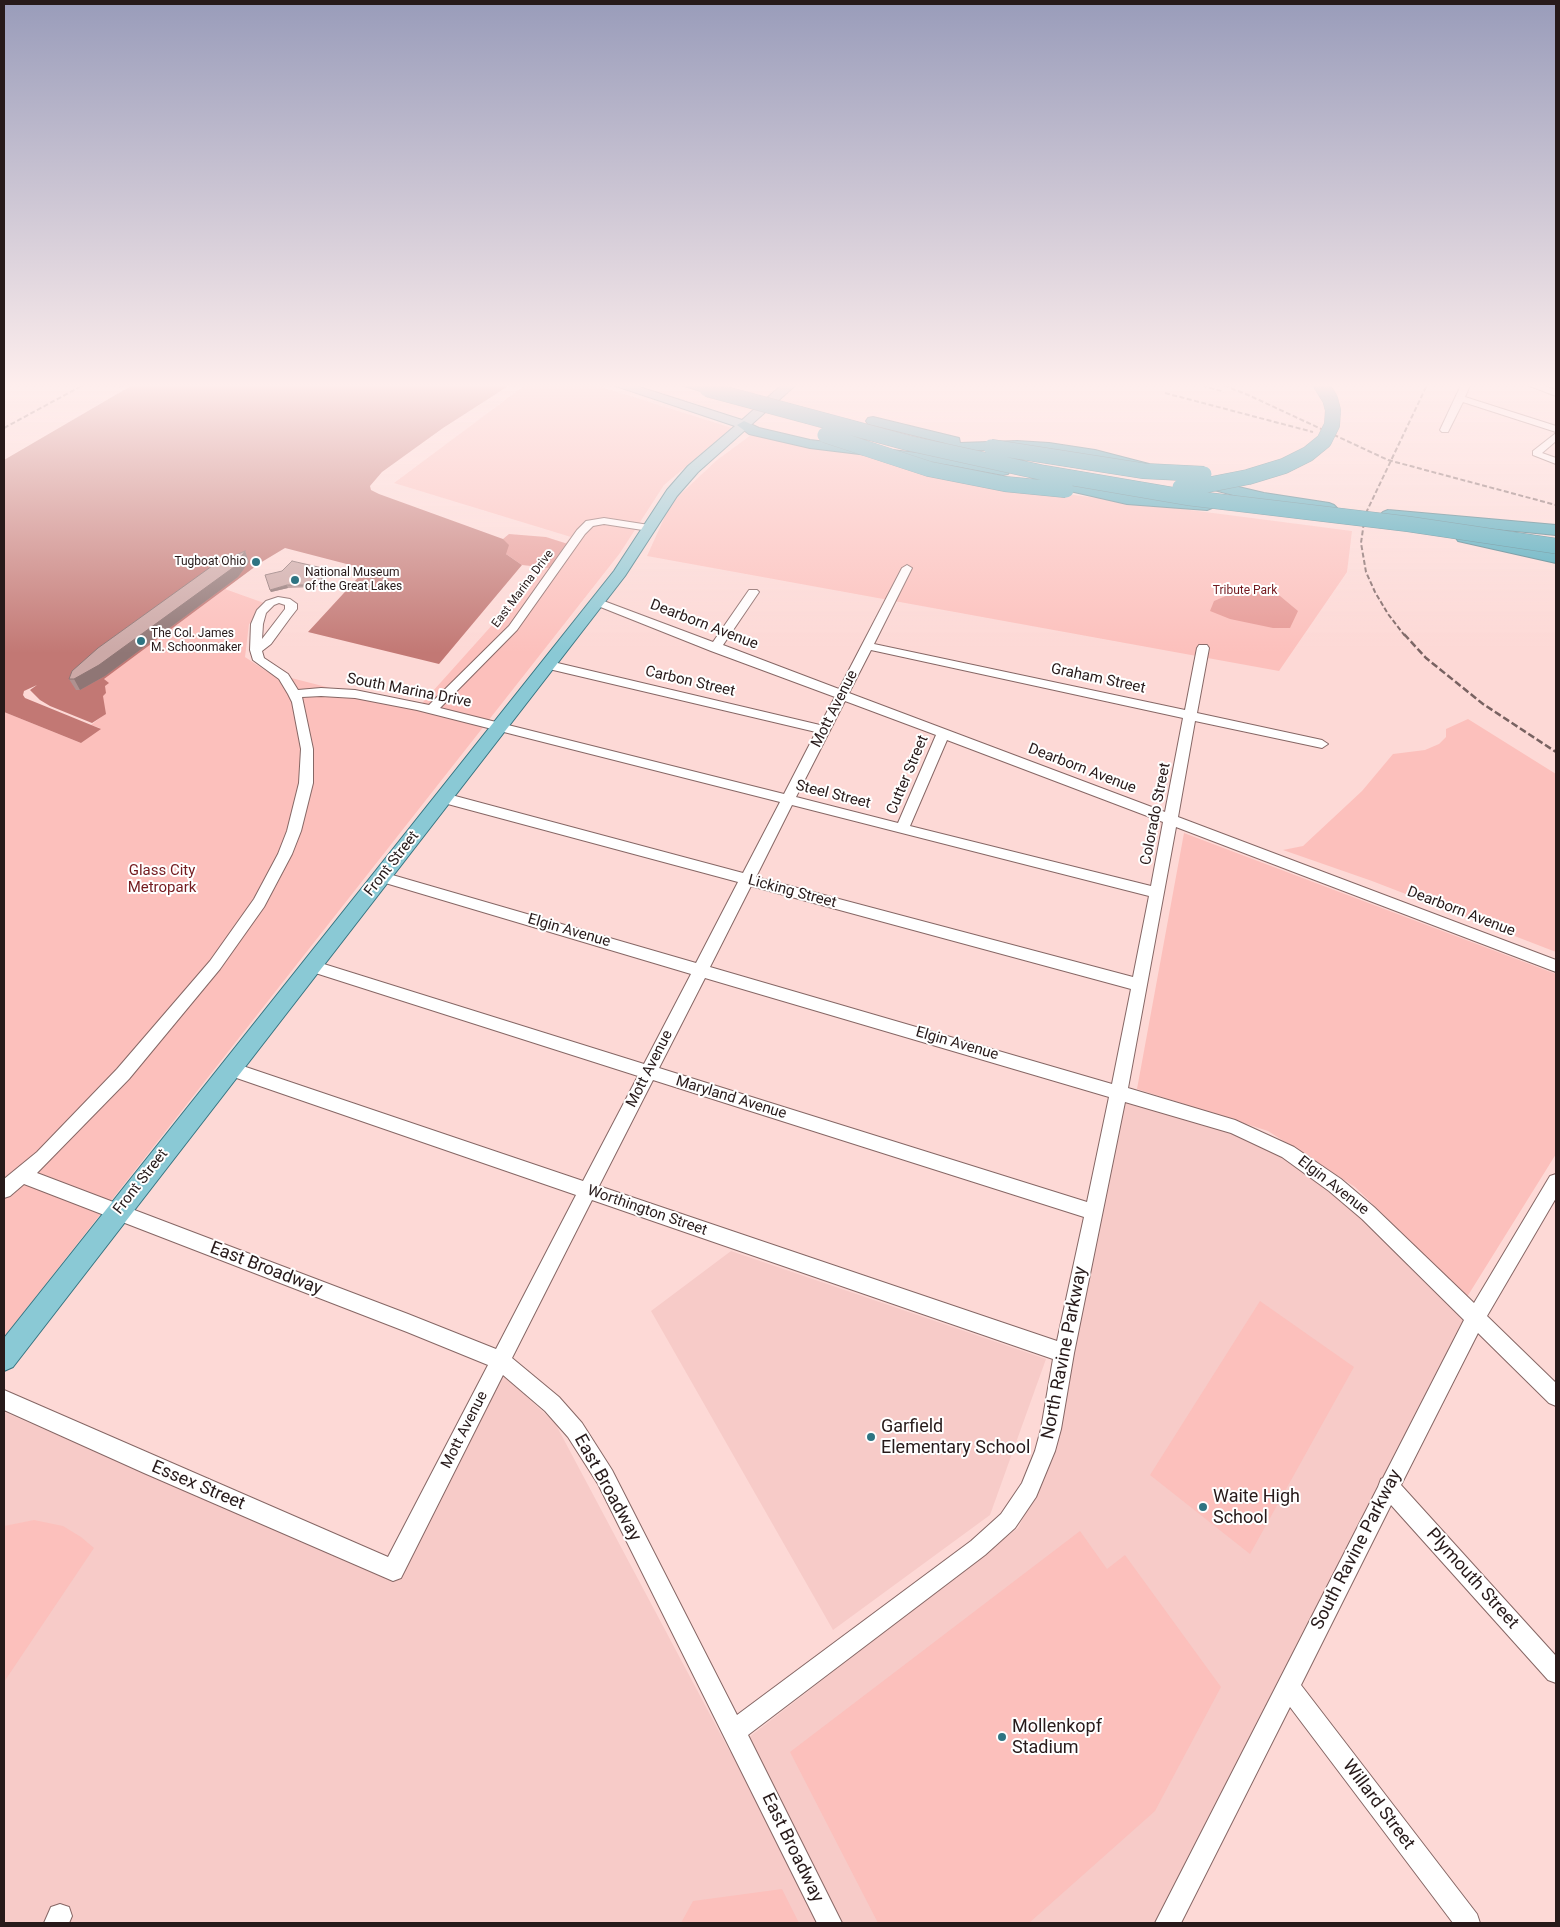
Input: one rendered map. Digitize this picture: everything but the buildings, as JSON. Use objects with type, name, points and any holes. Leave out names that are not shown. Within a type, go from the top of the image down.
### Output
[{"type":"highway","points":[[949,473],[1005,484],[1052,489],[1101,491],[1202,486],[1261,473]]},
{"type":"highway","points":[[1010,473],[1127,498],[1331,513],[1388,515],[1556,530]]},
{"type":"highway","points":[[1044,473],[1190,498],[1408,524],[1556,546]]},
{"type":"highway","points":[[1106,473],[1556,537]]},
{"type":"highway","points":[[1167,473],[1248,495],[1407,528],[1466,538],[1556,558]]},
{"type":"highway","points":[[1171,473],[1207,473]]},
{"type":"main road","name":"Front Street","points":[[4,1358],[548,665],[603,604],[662,506],[680,482],[690,473]]},
{"type":"street","name":"East Marina Drive","points":[[431,710],[514,628],[581,532],[590,523],[604,521],[649,528]]},
{"type":"street","name":"Mott Avenue","points":[[394,1570],[907,568]]},
{"type":"street","points":[[715,648],[753,592]]},
{"type":"street","name":"Dearborn Avenue","points":[[603,604],[1556,966]]},
{"type":"street","name":"Graham Street","points":[[867,646],[1322,744]]},
{"type":"street","name":"Colorado Street","points":[[1139,985],[1192,716],[1203,648]]},
{"type":"street","points":[[4,1190],[43,1157],[123,1074],[215,965],[259,903],[285,854],[294,831],[306,783],[307,749],[298,702],[294,694],[284,677],[264,664],[256,650]]},
{"type":"street","name":"Carbon Street","points":[[548,665],[824,730]]},
{"type":"street","name":"South Marina Drive","points":[[294,694],[321,692],[355,694],[500,727]]},
{"type":"street","name":"Steel Street","points":[[500,727],[1157,894]]},
{"type":"street","name":"Cutter Street","points":[[902,829],[943,734]]},
{"type":"street","name":"Licking Street","points":[[444,798],[1139,985]]},
{"type":"street","name":"Elgin Avenue","points":[[382,877],[1120,1091],[1234,1126],[1288,1152],[1335,1185],[1368,1212],[1556,1396]]},
{"type":"street","name":"Maryland Avenue","points":[[311,966],[1094,1212]]},
{"type":"street","name":"North Ravine Parkway","points":[[734,1731],[978,1548],[1008,1521],[1029,1490],[1045,1451],[1051,1429],[1064,1354],[1120,1091],[1139,985]]},
{"type":"street","name":"Worthington Street","points":[[230,1069],[1064,1354]]},
{"type":"street","name":"East Broadway","points":[[21,1175],[408,1323],[501,1361],[552,1404],[575,1430],[605,1477],[830,1923]]},
{"type":"street","name":"South Ravine Parkway","points":[[1168,1923],[1388,1486],[1475,1318],[1556,1183]]},
{"type":"street","name":"Essex Street","points":[[4,1400],[150,1466],[394,1570]]},
{"type":"street","name":"Plymouth Street","points":[[1388,1486],[1556,1672]]},
{"type":"street","name":"Willard Street","points":[[1288,1686],[1468,1923]]},
{"type":"shaded area","points":[[4,473],[381,473],[370,486],[371,490],[503,539],[509,545],[506,554],[522,565],[439,664],[308,632],[366,569],[285,548],[260,563],[104,679],[109,683],[105,686],[106,693],[103,696],[106,714],[92,723],[40,700],[30,690],[37,685],[24,691],[23,695],[25,698],[101,729],[81,743],[4,712]]},
{"type":"shaded area","name":"Waite High School","points":[[1119,1091],[1288,1152],[1475,1318],[1168,1923],[4,1923],[4,1412],[396,1581],[503,1375],[555,1423],[730,1752],[1018,1528],[1054,1457]]},
{"type":"shaded area","name":"Garfield Elementary School","points":[[731,1251],[1046,1359],[990,1515],[833,1630],[651,1311]]},
{"type":"green space","name":"Glass City Metropark","points":[[407,473],[678,473],[664,485],[620,553],[4,1337],[4,712],[81,743],[100,728],[91,725],[105,714],[103,709],[103,679],[225,589],[264,603],[256,611],[255,620],[249,624],[245,657],[268,672],[416,710],[571,537],[394,483]]},
{"type":"green space","name":"Tribute Park","points":[[703,473],[940,473],[974,482],[1352,531],[1347,572],[1279,671],[647,556],[671,503]]},
{"type":"green space","points":[[509,534],[546,537],[568,544],[566,552],[549,568],[522,565],[506,554],[503,539]]},
{"type":"green space","points":[[1247,587],[1280,596],[1298,611],[1290,628],[1273,628],[1230,619],[1210,611],[1214,601]]},
{"type":"green space","points":[[1468,719],[1556,774],[1556,952],[1372,881],[1283,850],[1303,846],[1362,791],[1393,754],[1425,750],[1439,744],[1446,737],[1446,729]]},
{"type":"green space","points":[[1184,833],[1556,974],[1556,1154],[1467,1297],[1355,1187],[1268,1131],[1137,1089]]},
{"type":"green space","points":[[1260,1301],[1354,1367],[1250,1554],[1150,1475]]},
{"type":"green space","points":[[34,1520],[63,1526],[94,1548],[4,1682],[4,1526]]},
{"type":"green space","name":"Mollenkopf Stadium","points":[[1080,1531],[1107,1569],[1125,1555],[1221,1687],[1155,1811],[1029,1923],[878,1923],[790,1752]]},
{"type":"green space","points":[[782,1889],[799,1923],[681,1923],[693,1901]]},
{"type":"railway","points":[[1385,473],[1365,515],[1361,543],[1366,572],[1375,592],[1388,614],[1405,636]]},
{"type":"railway","points":[[1436,473],[1556,505]]},
{"type":"railway","points":[[1404,634],[1426,658],[1483,704],[1556,752]]},
{"type":"place","name":"Tugboat Ohio","points":[[256,562]]},
{"type":"place","name":"National Museum of the Great Lakes","points":[[295,580]]},
{"type":"place","name":"The Col. James M. Schoonmaker","points":[[141,641]]},
{"type":"place","name":"Garfield Elementary School","points":[[871,1437]]},
{"type":"place","name":"Waite High School","points":[[1203,1507]]},
{"type":"place","name":"Mollenkopf Stadium","points":[[1002,1737]]}]
